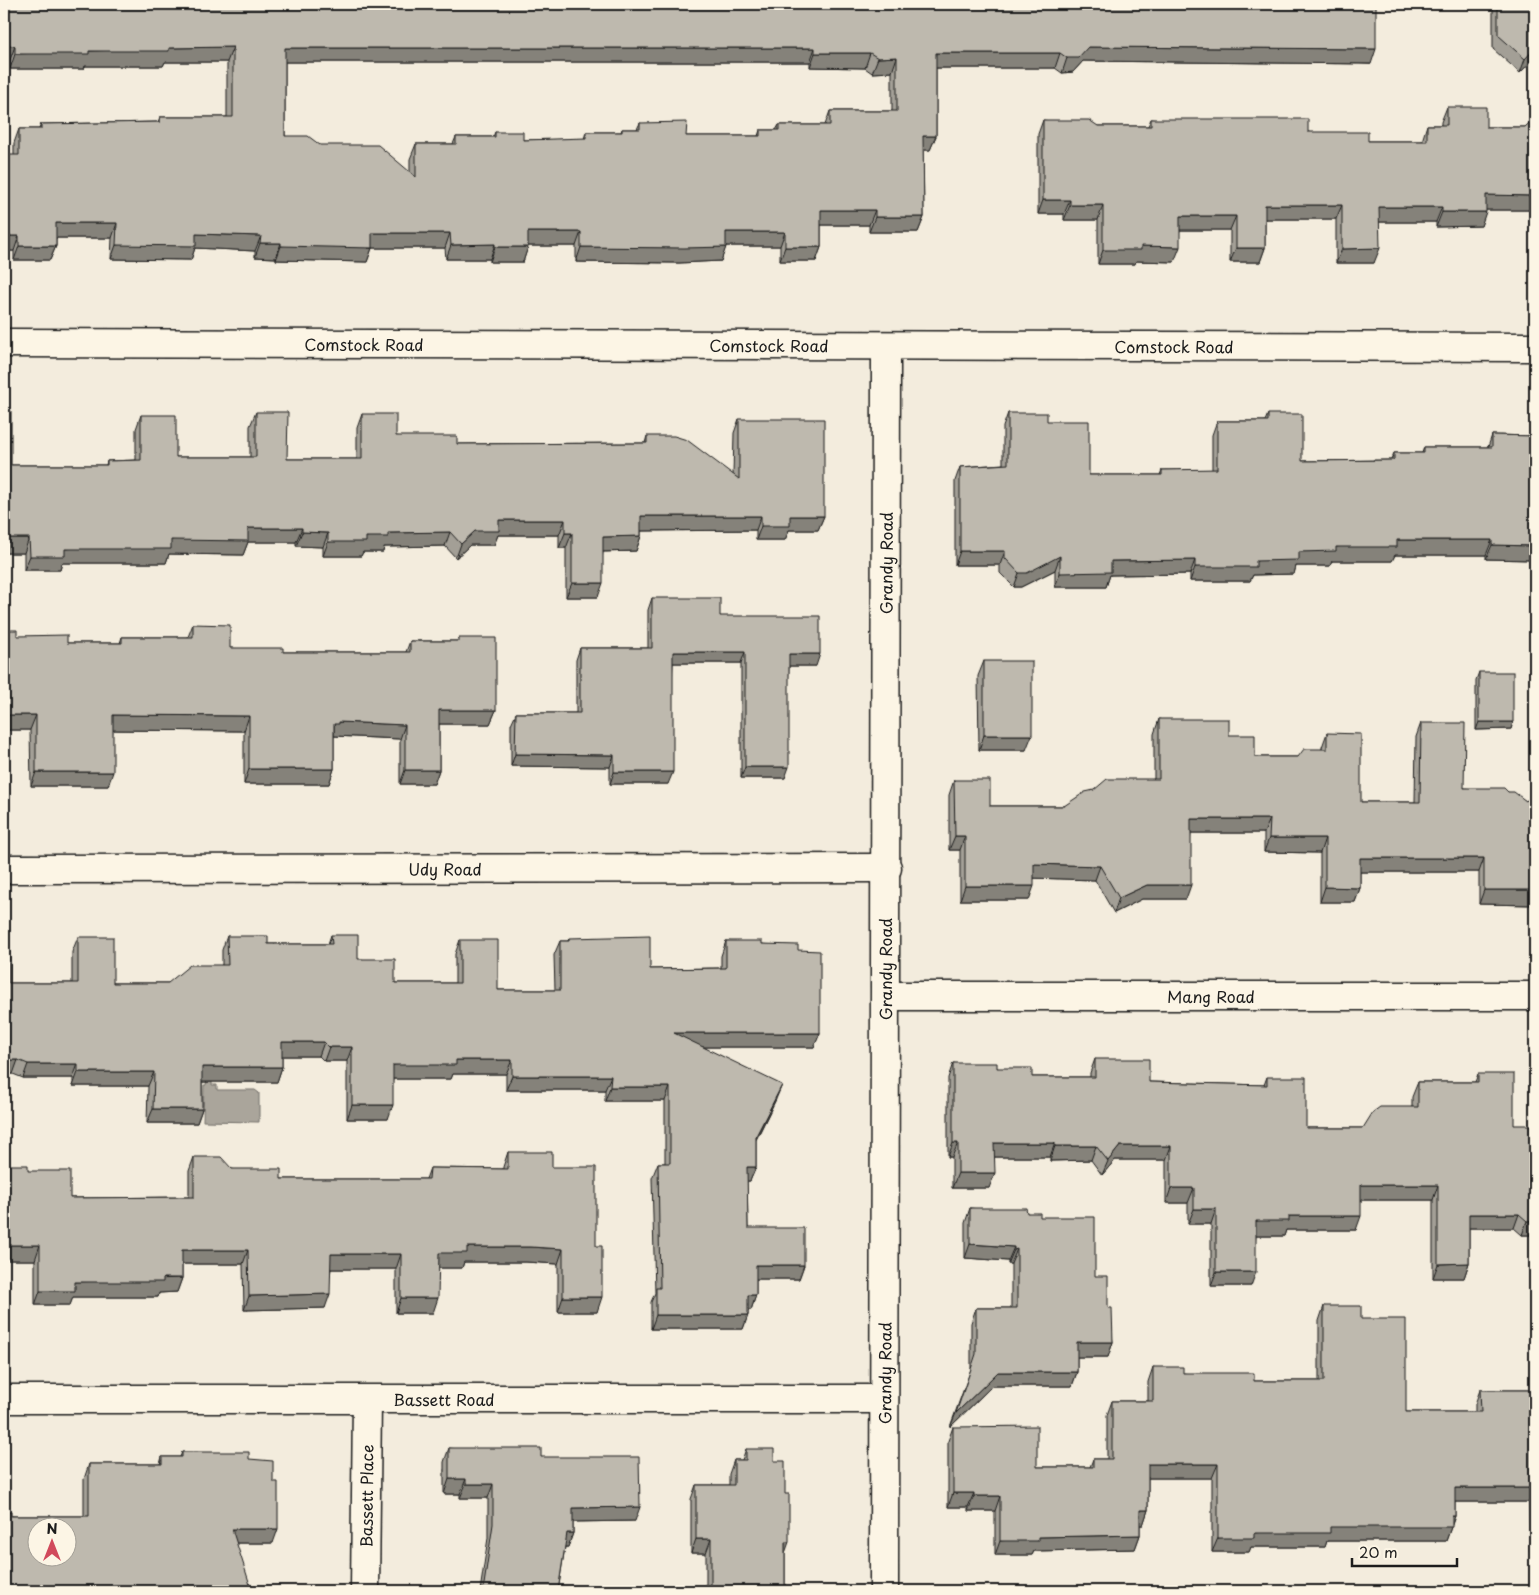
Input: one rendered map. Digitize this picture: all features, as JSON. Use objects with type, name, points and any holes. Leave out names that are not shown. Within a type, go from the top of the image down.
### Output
[{"type":"street","name":"Comstock Road","points":[[4,343],[1535,347]]},
{"type":"street","name":"Grandy Road","points":[[884,1591],[887,868],[886,346]]},
{"type":"street","name":"Udy Road","points":[[4,869],[887,868]]},
{"type":"street","name":"Mang Road","points":[[886,996],[1535,996]]},
{"type":"street","name":"Bassett Road","points":[[4,1399],[884,1399]]},
{"type":"street","name":"Bassett Place","points":[[365,1591],[367,1400]]},
{"type":"shaded area","points":[[207,1080],[212,1080],[212,1085],[217,1085],[217,1090],[255,1090],[259,1093],[259,1122],[203,1121],[204,1085],[206,1085]]},
{"type":"building","points":[[4,4],[1376,4],[1376,49],[1088,47],[1078,58],[1067,58],[1060,53],[936,53],[936,136],[923,136],[924,217],[875,217],[875,210],[821,210],[821,247],[785,247],[785,232],[726,232],[726,247],[684,248],[581,247],[581,232],[528,232],[528,247],[495,247],[495,244],[451,245],[450,233],[372,233],[372,248],[281,246],[281,243],[260,243],[261,236],[196,234],[196,246],[116,245],[117,223],[56,223],[56,246],[19,246],[19,236],[4,236],[4,155],[19,155],[19,129],[41,129],[41,124],[160,122],[160,117],[233,117],[233,47],[169,48],[169,51],[89,51],[89,54],[15,54],[15,46],[4,46]],"holes":[[[285,48],[815,48],[815,53],[870,53],[878,58],[897,57],[897,111],[830,111],[830,125],[779,125],[779,130],[760,130],[760,136],[686,136],[687,122],[640,123],[640,129],[622,129],[622,132],[586,132],[586,138],[523,140],[523,132],[495,132],[495,137],[456,137],[456,144],[416,144],[416,177],[378,145],[320,145],[308,136],[285,136]]]},
{"type":"building","points":[[1498,4],[1535,4],[1535,48],[1525,59],[1498,35]]},
{"type":"building","points":[[1447,107],[1486,107],[1486,127],[1525,127],[1535,118],[1535,196],[1486,195],[1486,212],[1442,212],[1442,207],[1379,207],[1380,248],[1342,249],[1342,205],[1265,205],[1265,248],[1236,248],[1236,216],[1180,216],[1180,247],[1141,246],[1141,250],[1103,250],[1103,205],[1070,205],[1070,200],[1043,200],[1043,120],[1089,120],[1098,126],[1151,126],[1151,119],[1308,119],[1308,132],[1368,132],[1368,141],[1427,141],[1427,125],[1447,125]]},
{"type":"building","points":[[4,411],[11,411],[11,465],[107,465],[107,461],[141,460],[141,415],[176,415],[176,457],[256,457],[256,412],[288,412],[287,459],[362,459],[362,414],[396,414],[396,436],[457,436],[457,444],[647,443],[647,436],[674,436],[687,440],[739,479],[739,419],[824,419],[824,516],[790,516],[790,526],[761,526],[761,516],[641,516],[641,536],[603,537],[603,583],[572,583],[572,533],[565,533],[565,520],[499,520],[499,531],[475,531],[461,544],[450,532],[388,533],[388,537],[366,537],[366,542],[328,542],[328,533],[302,532],[302,528],[248,528],[248,541],[171,540],[171,549],[65,549],[65,556],[30,556],[29,538],[4,538]]},
{"type":"building","points":[[1008,413],[1047,413],[1047,421],[1089,421],[1089,475],[1162,475],[1162,470],[1217,469],[1217,421],[1268,421],[1268,414],[1302,414],[1302,461],[1394,460],[1394,453],[1424,453],[1424,447],[1492,447],[1492,435],[1535,436],[1535,546],[1492,545],[1492,540],[1397,540],[1397,547],[1336,547],[1336,551],[1299,552],[1299,560],[1256,561],[1256,567],[1195,567],[1195,560],[1111,561],[1111,572],[1060,573],[1060,556],[1027,573],[1019,573],[1005,558],[1005,551],[960,551],[960,467],[1008,464]]},
{"type":"building","points":[[652,598],[720,598],[720,616],[820,616],[820,654],[789,654],[789,767],[745,767],[745,652],[673,652],[673,772],[614,772],[614,755],[515,754],[516,713],[580,713],[580,648],[652,648]]},
{"type":"building","points":[[193,624],[230,625],[230,648],[283,648],[283,652],[410,652],[410,641],[459,641],[459,638],[496,638],[496,710],[439,710],[439,770],[405,770],[405,725],[339,722],[339,724],[334,724],[334,769],[249,769],[249,716],[113,715],[113,772],[36,772],[36,715],[4,715],[4,630],[17,630],[17,636],[67,635],[67,643],[122,643],[122,637],[193,637]]},
{"type":"building","points":[[984,661],[1032,661],[1032,735],[984,735]]},
{"type":"building","points":[[1479,672],[1513,672],[1513,722],[1479,722]]},
{"type":"building","points":[[1159,719],[1229,719],[1229,735],[1255,735],[1255,757],[1298,757],[1304,749],[1327,749],[1327,733],[1361,734],[1361,802],[1420,802],[1421,723],[1465,723],[1464,788],[1504,788],[1508,792],[1514,792],[1526,801],[1535,792],[1535,890],[1484,890],[1484,858],[1360,858],[1360,888],[1325,887],[1325,838],[1269,838],[1270,819],[1191,819],[1191,885],[1147,885],[1119,898],[1100,866],[1034,864],[1034,886],[965,886],[965,836],[955,836],[954,780],[990,780],[990,806],[1064,806],[1085,792],[1094,790],[1107,779],[1159,779]]},
{"type":"building","points":[[331,935],[358,935],[358,959],[395,959],[395,983],[460,983],[460,940],[498,940],[498,990],[560,990],[560,941],[569,941],[569,938],[650,936],[650,969],[726,968],[726,941],[762,941],[762,944],[798,945],[798,950],[820,951],[820,1033],[674,1033],[782,1085],[756,1136],[756,1167],[747,1167],[748,1228],[804,1228],[804,1265],[756,1265],[756,1295],[748,1295],[748,1315],[656,1315],[656,1288],[660,1288],[658,1163],[670,1163],[670,1087],[610,1087],[611,1076],[512,1076],[512,1060],[456,1060],[456,1065],[393,1065],[393,1105],[352,1105],[352,1047],[329,1047],[324,1042],[282,1042],[282,1067],[202,1067],[202,1109],[153,1109],[154,1072],[78,1072],[78,1064],[28,1064],[18,1060],[4,1060],[4,938],[9,938],[9,983],[78,983],[78,937],[113,937],[113,983],[168,983],[190,965],[228,965],[227,936],[268,936],[268,944],[332,944]]},
{"type":"building","points":[[1095,1059],[1149,1059],[1149,1082],[1267,1085],[1267,1077],[1306,1077],[1306,1128],[1363,1128],[1373,1112],[1380,1107],[1418,1107],[1418,1082],[1478,1082],[1478,1074],[1514,1074],[1514,1125],[1535,1125],[1535,1220],[1527,1221],[1519,1214],[1469,1214],[1469,1263],[1438,1264],[1438,1185],[1361,1185],[1361,1216],[1289,1216],[1289,1221],[1256,1221],[1256,1272],[1216,1272],[1216,1209],[1194,1209],[1194,1188],[1171,1188],[1171,1146],[1120,1146],[1108,1161],[1096,1146],[1055,1146],[1055,1143],[994,1143],[995,1173],[958,1173],[958,1143],[953,1143],[953,1063],[997,1063],[997,1068],[1032,1068],[1032,1077],[1095,1077]]},
{"type":"building","points":[[508,1152],[552,1152],[552,1167],[596,1167],[596,1246],[602,1246],[602,1297],[563,1297],[563,1249],[467,1247],[467,1253],[439,1253],[438,1298],[401,1298],[401,1254],[331,1254],[330,1294],[249,1296],[248,1250],[182,1250],[182,1278],[163,1278],[163,1282],[75,1282],[75,1291],[40,1291],[40,1245],[4,1245],[4,1165],[28,1165],[28,1171],[70,1171],[70,1198],[194,1197],[194,1157],[221,1157],[232,1169],[281,1169],[281,1179],[429,1179],[430,1168],[508,1169]]},
{"type":"building","points":[[970,1208],[1026,1208],[1027,1213],[1040,1213],[1040,1217],[1095,1217],[1095,1276],[1108,1276],[1108,1308],[1112,1308],[1113,1342],[1077,1342],[1077,1372],[998,1372],[956,1413],[976,1354],[976,1308],[1017,1308],[1017,1249],[1014,1250],[1014,1247],[970,1244]]},
{"type":"building","points":[[1324,1306],[1361,1306],[1361,1319],[1406,1319],[1406,1412],[1481,1412],[1480,1390],[1535,1390],[1535,1488],[1455,1488],[1455,1516],[1452,1516],[1452,1527],[1330,1527],[1330,1533],[1254,1533],[1254,1538],[1218,1538],[1218,1464],[1148,1464],[1148,1510],[1140,1510],[1140,1535],[1038,1537],[1038,1541],[1000,1541],[1000,1496],[974,1496],[974,1493],[953,1493],[953,1427],[1037,1426],[1037,1467],[1093,1467],[1093,1459],[1112,1459],[1112,1401],[1153,1401],[1153,1367],[1183,1367],[1183,1373],[1254,1373],[1254,1381],[1324,1381]]},
{"type":"building","points":[[449,1448],[541,1448],[541,1457],[639,1457],[640,1507],[573,1508],[573,1533],[567,1533],[558,1591],[483,1591],[493,1524],[493,1484],[466,1484],[466,1479],[449,1479]]},
{"type":"building","points":[[746,1449],[774,1449],[774,1461],[785,1461],[785,1494],[789,1494],[789,1542],[785,1542],[785,1591],[711,1591],[711,1539],[696,1539],[696,1485],[734,1485],[734,1460],[746,1460]]},
{"type":"building","points":[[182,1452],[249,1452],[249,1459],[273,1461],[273,1482],[278,1482],[278,1529],[232,1529],[252,1591],[4,1590],[4,1513],[11,1512],[11,1516],[89,1516],[89,1464],[162,1464],[162,1457],[182,1457]]}]
